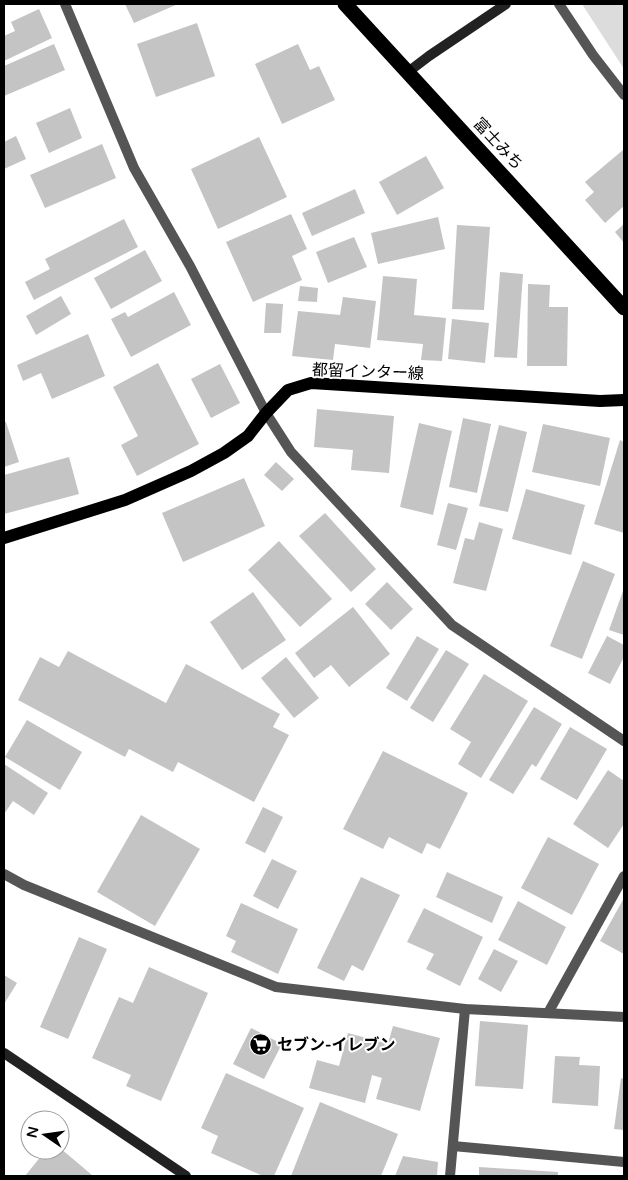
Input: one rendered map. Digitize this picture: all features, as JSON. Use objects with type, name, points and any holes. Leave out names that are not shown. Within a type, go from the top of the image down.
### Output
[{"type":"highway","name":"富士みち","points":[[345,4],[624,308]]},
{"type":"main road","name":"都留インター線","points":[[4,538],[125,500],[191,471],[224,453],[248,436],[266,413],[288,390],[311,383],[600,401],[624,400]]},
{"type":"street","points":[[65,4],[134,168],[190,266],[266,413],[291,452],[452,625],[624,741]]},
{"type":"street","points":[[408,72],[506,4]]},
{"type":"street","points":[[559,4],[593,55],[624,95]]},
{"type":"street","points":[[4,874],[24,885],[276,987],[465,1009],[624,1017]]},
{"type":"street","points":[[548,1013],[624,876]]},
{"type":"street","points":[[450,1176],[465,1009]]},
{"type":"street","points":[[4,1052],[186,1176]]},
{"type":"street","points":[[453,1146],[624,1162]]},
{"type":"shaded area","points":[[582,4],[624,4],[624,69]]},
{"type":"building","points":[[125,4],[178,4],[134,23]]},
{"type":"building","points":[[39,9],[52,38],[4,61],[4,36],[15,31],[11,22]]},
{"type":"building","points":[[197,23],[215,76],[156,97],[137,44]]},
{"type":"building","points":[[54,44],[65,70],[4,96],[4,66]]},
{"type":"building","points":[[298,44],[310,70],[319,66],[335,100],[282,124],[255,64]]},
{"type":"building","points":[[70,108],[82,138],[49,153],[36,123]]},
{"type":"building","points":[[16,136],[26,159],[4,169],[4,142]]},
{"type":"building","points":[[259,137],[287,197],[218,229],[191,169]]},
{"type":"building","points":[[102,144],[116,178],[45,208],[30,175]]},
{"type":"building","points":[[623,150],[624,206],[605,223],[585,200],[594,192],[585,182]]},
{"type":"building","points":[[426,156],[444,188],[397,215],[379,182]]},
{"type":"building","points":[[355,189],[365,213],[312,236],[302,213]]},
{"type":"building","points":[[291,214],[307,249],[292,256],[302,280],[253,302],[226,242]]},
{"type":"building","points":[[438,217],[445,249],[378,264],[371,233]]},
{"type":"building","points":[[124,219],[138,247],[34,300],[25,282],[50,269],[45,259]]},
{"type":"building","points":[[624,224],[624,243],[615,232]]},
{"type":"building","points":[[457,225],[490,227],[484,310],[452,309]]},
{"type":"building","points":[[354,237],[367,267],[328,283],[316,252]]},
{"type":"building","points":[[145,250],[162,281],[111,309],[94,278]]},
{"type":"building","points":[[500,272],[523,274],[517,358],[494,357]]},
{"type":"building","points":[[383,276],[417,279],[414,315],[446,318],[442,361],[421,360],[423,344],[377,340]]},
{"type":"building","points":[[528,284],[550,285],[549,307],[568,307],[567,366],[527,366]]},
{"type":"building","points":[[300,286],[318,288],[317,302],[298,301]]},
{"type":"building","points":[[174,292],[191,325],[131,357],[111,319],[125,312],[128,317]]},
{"type":"building","points":[[61,296],[71,314],[36,335],[26,316]]},
{"type":"building","points":[[343,297],[376,301],[370,348],[335,344],[333,360],[292,356],[298,311],[340,315]]},
{"type":"building","points":[[266,303],[283,304],[281,333],[264,333]]},
{"type":"building","points":[[452,319],[489,323],[485,363],[448,359]]},
{"type":"building","points":[[88,334],[105,376],[52,399],[41,373],[23,381],[17,365]]},
{"type":"building","points":[[158,363],[199,444],[137,476],[121,445],[138,436],[113,387]]},
{"type":"building","points":[[220,364],[240,403],[211,418],[191,379]]},
{"type":"building","points":[[317,409],[394,416],[389,473],[351,470],[353,450],[314,447]]},
{"type":"building","points":[[463,418],[491,424],[477,493],[449,487]]},
{"type":"building","points":[[4,422],[6,422],[19,462],[4,467]]},
{"type":"building","points":[[419,423],[452,431],[433,515],[400,507]]},
{"type":"building","points":[[543,424],[610,438],[600,486],[532,472]]},
{"type":"building","points":[[499,425],[527,432],[508,512],[479,506]]},
{"type":"building","points":[[620,440],[624,442],[624,533],[594,524]]},
{"type":"building","points":[[69,457],[79,494],[4,514],[4,475]]},
{"type":"building","points":[[276,462],[294,479],[282,491],[264,475]]},
{"type":"building","points":[[244,478],[265,526],[183,562],[162,513]]},
{"type":"building","points":[[526,489],[585,505],[571,555],[512,539]]},
{"type":"building","points":[[448,503],[468,508],[456,550],[437,545]]},
{"type":"building","points":[[325,513],[376,569],[351,592],[299,536]]},
{"type":"building","points":[[479,522],[503,529],[486,591],[453,583],[465,538],[474,540]]},
{"type":"building","points":[[279,541],[332,599],[300,627],[248,570]]},
{"type":"building","points":[[583,561],[615,574],[582,659],[550,646]]},
{"type":"building","points":[[387,582],[413,609],[391,630],[365,604]]},
{"type":"building","points":[[624,588],[624,635],[609,630]]},
{"type":"building","points":[[253,592],[286,640],[242,670],[210,622]]},
{"type":"building","points":[[353,607],[390,654],[349,687],[331,665],[314,678],[295,653]]},
{"type":"building","points":[[417,636],[439,649],[407,701],[386,688]]},
{"type":"building","points":[[607,636],[624,645],[624,657],[610,684],[588,673]]},
{"type":"building","points":[[446,650],[469,664],[433,722],[410,708]]},
{"type":"building","points":[[68,651],[166,703],[186,664],[280,714],[273,727],[289,735],[254,802],[178,762],[173,772],[129,749],[125,757],[18,700],[40,657],[59,667]]},
{"type":"building","points":[[286,657],[319,698],[294,718],[261,678]]},
{"type":"building","points":[[484,674],[528,701],[481,778],[458,764],[471,742],[450,729]]},
{"type":"building","points":[[534,707],[562,724],[536,767],[532,764],[513,794],[489,780]]},
{"type":"building","points":[[27,720],[82,752],[60,790],[5,757]]},
{"type":"building","points":[[570,727],[607,749],[577,800],[540,779]]},
{"type":"building","points":[[383,751],[468,793],[440,849],[427,843],[422,854],[389,837],[383,849],[343,829]]},
{"type":"building","points":[[4,764],[48,793],[34,815],[13,801],[4,814]]},
{"type":"building","points":[[608,770],[624,781],[624,824],[608,848],[573,824]]},
{"type":"building","points":[[263,807],[283,817],[265,853],[245,843]]},
{"type":"building","points":[[141,815],[200,849],[155,926],[97,892]]},
{"type":"building","points":[[548,837],[599,864],[572,915],[521,888]]},
{"type":"building","points":[[272,859],[297,871],[278,909],[253,896]]},
{"type":"building","points":[[447,872],[503,897],[492,923],[436,897]]},
{"type":"building","points":[[361,877],[400,895],[363,971],[352,965],[344,981],[317,968]]},
{"type":"building","points":[[624,898],[624,954],[600,941]]},
{"type":"building","points":[[518,901],[566,927],[547,965],[498,940]]},
{"type":"building","points":[[241,903],[298,929],[278,974],[231,952],[236,941],[226,936]]},
{"type":"building","points":[[424,908],[483,937],[460,986],[426,969],[434,954],[407,942]]},
{"type":"building","points":[[79,937],[107,949],[68,1039],[40,1027]]},
{"type":"building","points":[[494,949],[518,961],[501,992],[478,979]]},
{"type":"building","points":[[149,967],[208,993],[161,1101],[126,1086],[131,1075],[92,1058],[119,997],[133,1003]]},
{"type":"building","points":[[4,975],[17,983],[4,1004]]},
{"type":"building","points":[[480,1021],[528,1025],[523,1089],[475,1086]]},
{"type":"building","points":[[393,1026],[440,1038],[420,1111],[376,1099],[382,1078],[372,1075],[365,1103],[309,1088],[317,1060],[339,1066],[348,1033],[388,1044]]},
{"type":"building","points":[[251,1028],[282,1044],[264,1079],[233,1064]]},
{"type":"building","points":[[555,1056],[580,1057],[579,1065],[600,1066],[598,1106],[552,1103]]},
{"type":"building","points":[[226,1073],[304,1108],[274,1176],[263,1176],[211,1153],[218,1136],[201,1128]]},
{"type":"building","points":[[621,1078],[624,1079],[624,1130],[614,1129]]},
{"type":"building","points":[[320,1102],[398,1134],[381,1176],[291,1176]]},
{"type":"building","points":[[70,1156],[92,1175],[91,1176],[25,1176],[38,1160],[70,1160]]},
{"type":"building","points":[[403,1156],[438,1162],[437,1176],[395,1176]]},
{"type":"building","points":[[479,1167],[558,1172],[558,1176],[479,1176]]},
{"type":"place","name":"セブン-イレブン","points":[[261,1045]]}]
